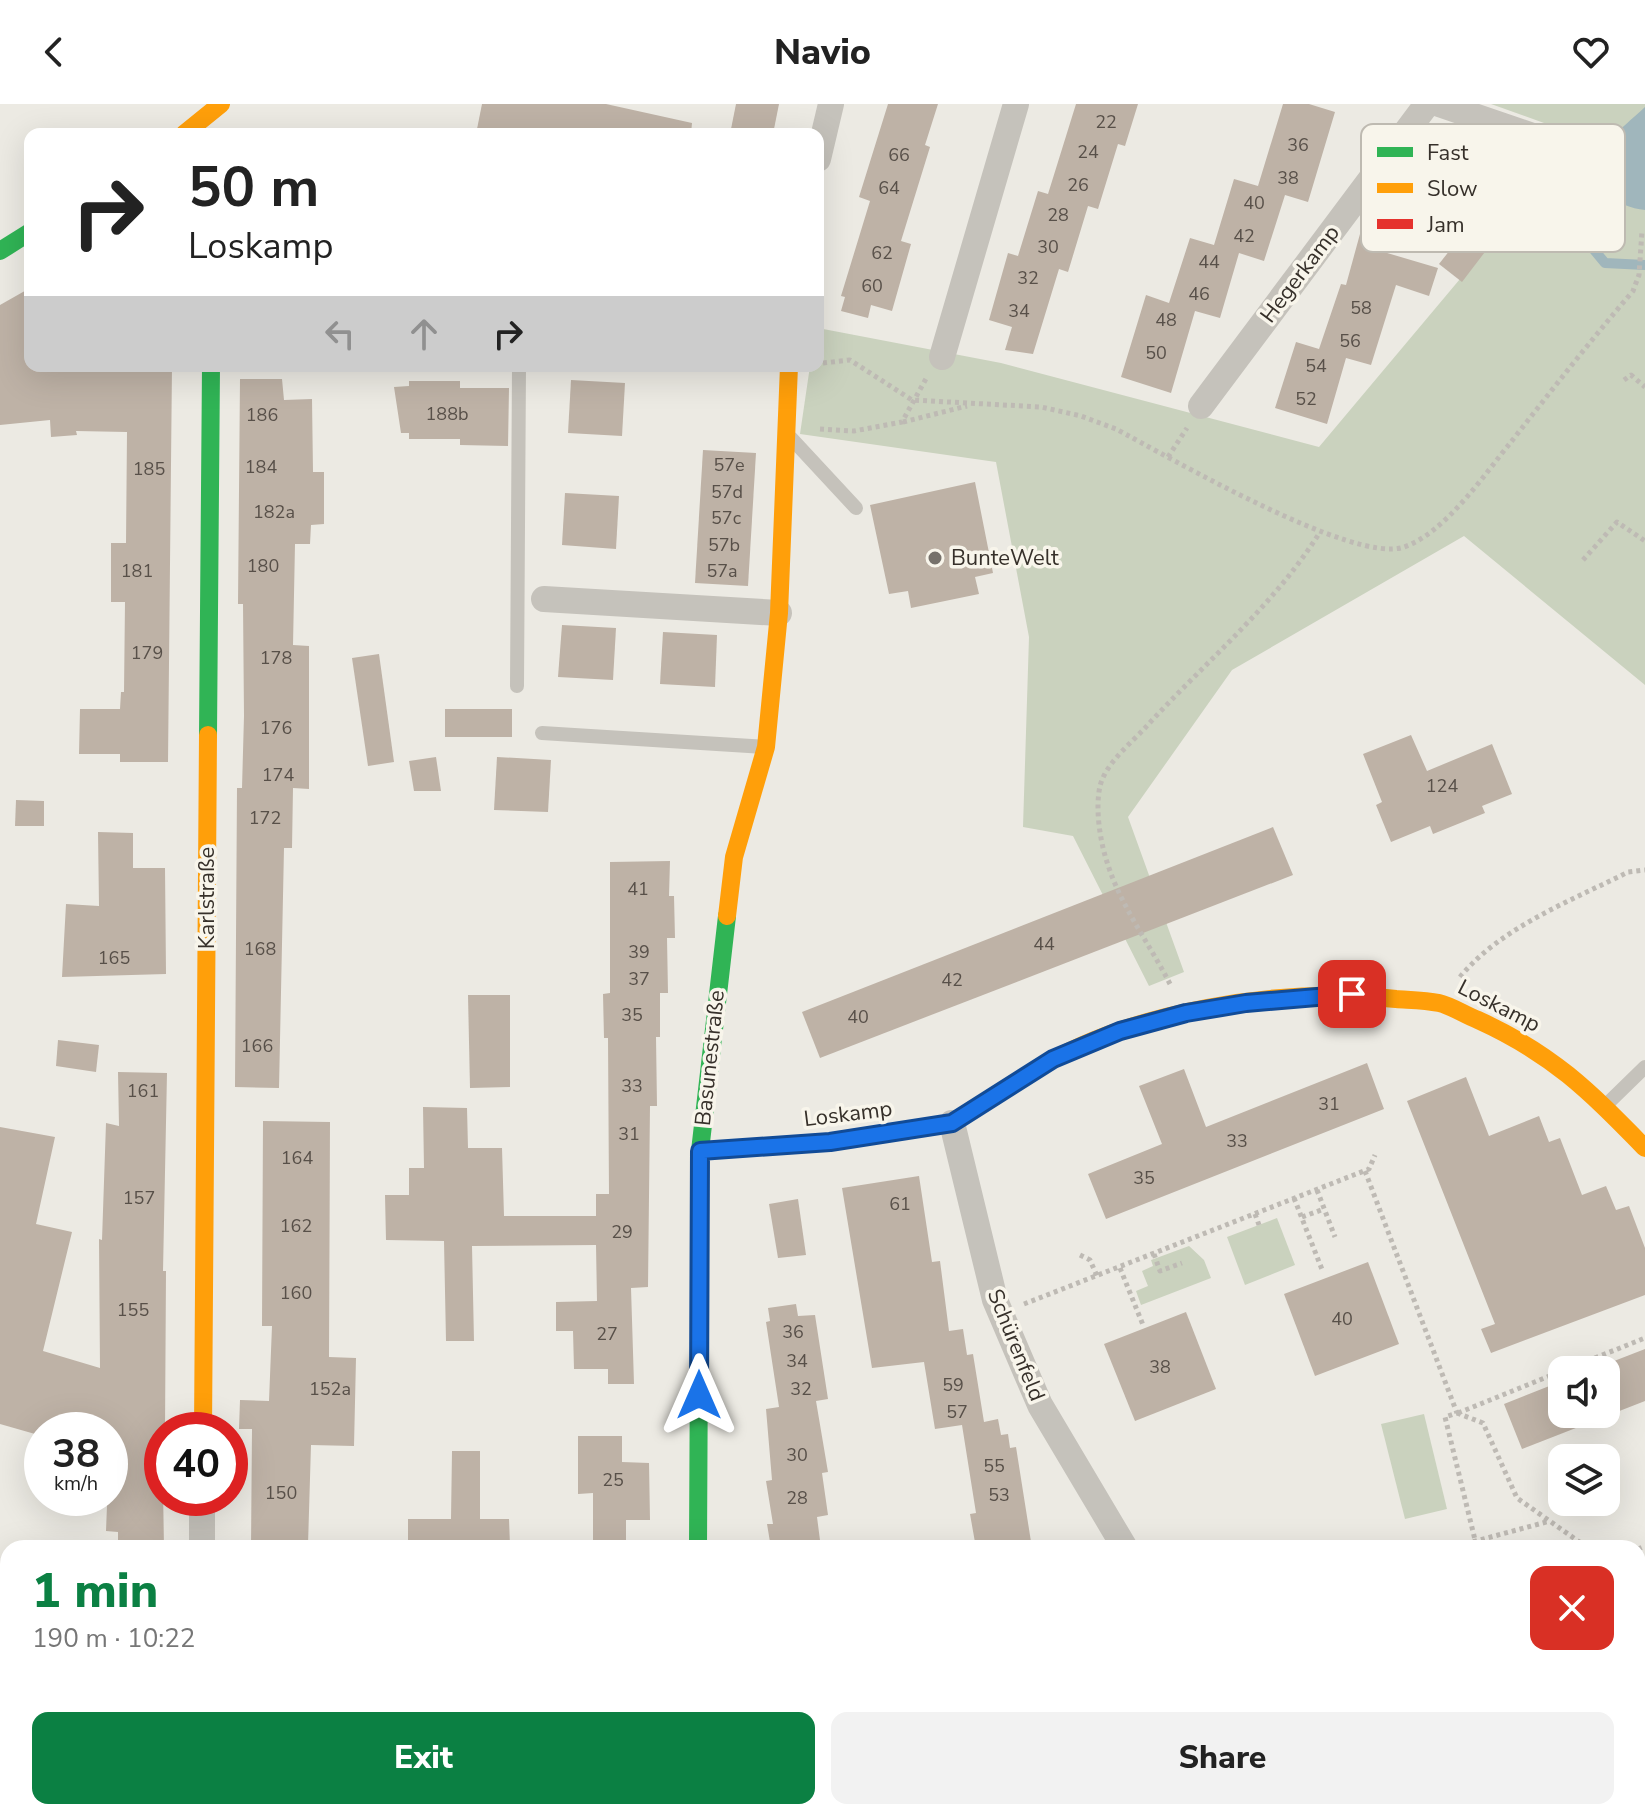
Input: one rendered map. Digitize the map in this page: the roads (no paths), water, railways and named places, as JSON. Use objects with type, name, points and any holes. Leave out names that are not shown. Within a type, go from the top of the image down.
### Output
[{"type":"street","points":[[194,128],[221,104]]},
{"type":"street","points":[[824,134],[831,104]]},
{"type":"street","points":[[942,357],[1016,104]]},
{"type":"street","name":"Hegerkamp","points":[[1412,124],[1427,104]]},
{"type":"street","points":[[1439,104],[1498,124]]},
{"type":"street","name":"Hegerkamp","points":[[1201,406],[1361,192]]},
{"type":"street","points":[[0,251],[24,236]]},
{"type":"street","name":"Karlstraße","points":[[203,1412],[211,372]]},
{"type":"street","points":[[544,599],[779,613],[789,372]]},
{"type":"street","name":"Basunestraße","points":[[698,1540],[700,1151],[734,857],[766,747],[779,613]]},
{"type":"street","name":"Loskamp","points":[[700,1151],[830,1142],[952,1123],[1053,1059],[1120,1031],[1186,1013],[1246,1003],[1352,994],[1439,1003],[1513,1036],[1574,1076],[1645,1148]]},
{"type":"street","name":"Schürenfeld","points":[[952,1123],[1001,1313],[1040,1405],[1120,1540]]},
{"type":"street","points":[[202,1516],[202,1540]]},
{"type":"lane","points":[[517,686],[519,372]]},
{"type":"lane","points":[[788,432],[856,508]]},
{"type":"lane","points":[[542,733],[766,747]]},
{"type":"lane","points":[[1605,1106],[1645,1067]]},
{"type":"water","points":[[1645,107],[1645,210],[1625,204],[1625,126]]},
{"type":"waterway","points":[[1596,252],[1605,263],[1645,265]]},
{"type":"place","name":"BunteWelt","points":[[935,558]]}]
